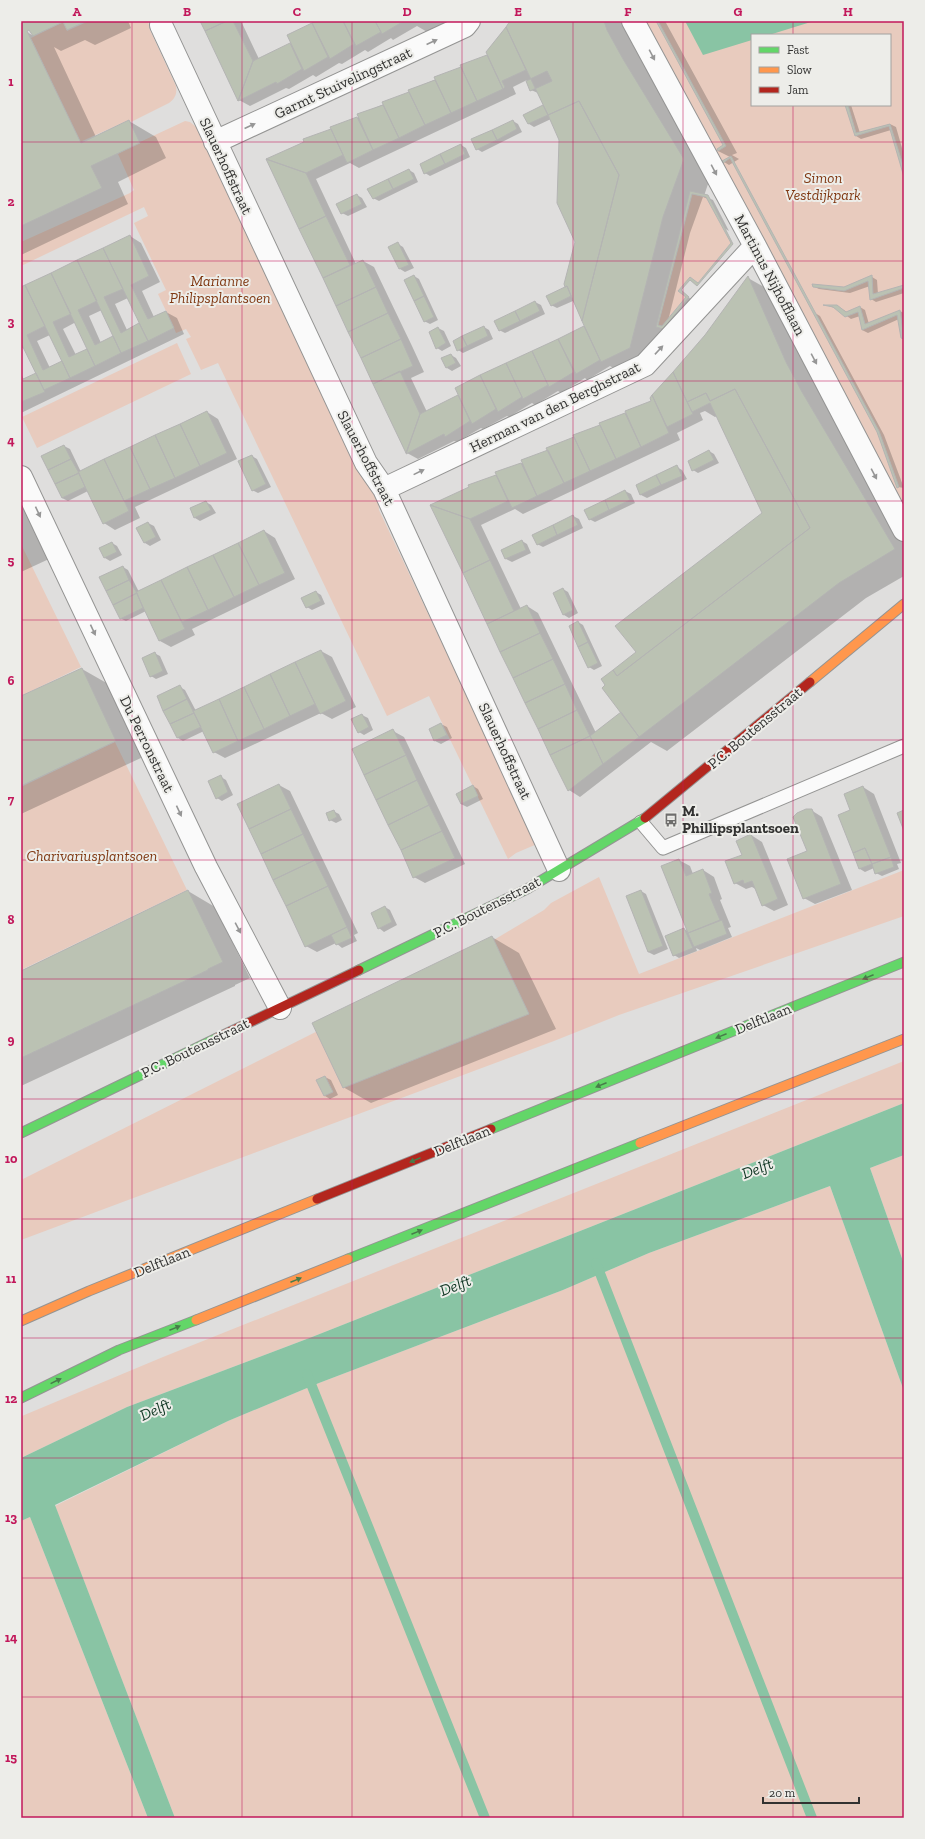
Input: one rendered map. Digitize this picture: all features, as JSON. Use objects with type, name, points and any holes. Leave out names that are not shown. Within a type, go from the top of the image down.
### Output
[{"type":"main road","name":"P.C. Boutensstraat","points":[[21,1132],[527,889],[641,822],[904,604]]},
{"type":"main road","name":"Delftlaan","points":[[21,1321],[89,1291],[904,962]]},
{"type":"main road","points":[[21,1398],[119,1350],[904,1040]]},
{"type":"street","name":"Garmt Stuivelingstraat","points":[[215,142],[465,26],[470,21]]},
{"type":"street","name":"Martinus Nijhofflaan","points":[[634,21],[755,246],[904,530]]},
{"type":"street","name":"Slauerhoffstraat","points":[[161,25],[366,463],[384,489],[559,870]]},
{"type":"street","name":"Herman van den Berghstraat","points":[[384,489],[645,365],[755,246]]},
{"type":"street","name":"Du Perronstraat","points":[[21,477],[206,867],[280,1008]]},
{"type":"lane","points":[[641,822],[663,848],[904,746]]},
{"type":"green space","points":[[89,21],[148,21],[150,30],[176,86],[176,95],[169,103],[131,122],[129,120],[80,142],[31,38],[63,22],[67,31]]},
{"type":"green space","name":"Simon Vestdijkpark","points":[[643,21],[904,21],[904,505]]},
{"type":"green space","name":"Marianne Philipsplantsoen","points":[[185,121],[190,122],[196,127],[364,477],[378,500],[379,510],[537,844],[516,853],[508,859],[429,696],[387,716],[218,363],[201,370],[186,339],[191,337],[186,329],[176,333],[158,294],[166,290],[134,223],[148,216],[144,207],[21,266],[21,242],[134,190],[118,154]]},
{"type":"green space","points":[[692,194],[706,197],[731,243],[698,283],[690,277],[679,291],[686,297],[662,326],[658,325]]},
{"type":"green space","points":[[177,343],[191,374],[37,448],[22,417]]},
{"type":"green space","points":[[21,544],[81,667],[21,696]]},
{"type":"green space","name":"Charivariusplantsoen","points":[[115,742],[187,890],[21,970],[21,787]]},
{"type":"green space","points":[[904,870],[904,916],[619,1015],[554,1041],[21,1240],[21,1180],[467,956],[544,910],[551,903],[599,877],[639,974]]},
{"type":"green space","points":[[904,1061],[904,1103],[312,1337],[127,1407],[21,1458],[22,1416],[163,1357]]},
{"type":"green space","points":[[904,1155],[904,1264],[870,1168]]},
{"type":"green space","points":[[830,1186],[904,1391],[904,1818],[175,1818],[55,1506],[228,1421],[319,1383],[563,1290],[649,1253]]},
{"type":"green space","points":[[30,1517],[148,1818],[21,1818],[21,1521]]},
{"type":"water","points":[[685,21],[814,21],[772,34],[751,34],[751,40],[703,55]]},
{"type":"water","name":"Delft","points":[[904,1103],[904,1155],[870,1168],[904,1264],[904,1391],[830,1186],[649,1253],[563,1290],[319,1383],[228,1421],[55,1505],[175,1818],[148,1818],[30,1517],[21,1521],[21,1458],[127,1407],[312,1337]]},
{"type":"building","points":[[21,21],[87,21],[67,30],[63,22],[33,36],[29,30],[27,31],[81,143],[129,120],[140,143],[91,166],[102,188],[21,226]]},
{"type":"building","points":[[200,21],[227,21],[205,31]]},
{"type":"building","points":[[227,21],[233,21],[253,61],[238,101],[205,31]]},
{"type":"building","points":[[316,21],[343,21],[354,44],[330,59],[312,23]]},
{"type":"building","points":[[343,21],[375,21],[381,32],[356,46]]},
{"type":"building","points":[[375,21],[404,21],[382,34]]},
{"type":"building","points":[[510,21],[604,21],[607,30],[623,59],[684,159],[663,217],[630,348],[601,362],[582,321],[619,175],[579,101],[548,115],[506,27]]},
{"type":"building","points":[[656,21],[658,21],[726,146],[718,151],[717,149],[723,145]]},
{"type":"building","points":[[312,23],[328,57],[304,71],[287,35]]},
{"type":"building","points":[[506,27],[526,70],[502,81],[505,87],[503,89],[486,52]]},
{"type":"building","points":[[290,43],[302,69],[277,84],[276,82],[238,101],[253,61]]},
{"type":"building","points":[[487,55],[503,89],[477,101],[460,65]]},
{"type":"building","points":[[461,67],[477,101],[451,113],[434,77]]},
{"type":"building","points":[[547,71],[552,81],[530,91],[526,81]]},
{"type":"building","points":[[435,80],[451,113],[425,125],[408,90]]},
{"type":"building","points":[[409,92],[425,125],[399,138],[382,102]]},
{"type":"building","points":[[579,101],[619,175],[582,321],[567,286],[565,287],[564,284],[575,242],[557,203],[559,140],[548,115]]},
{"type":"building","points":[[383,105],[399,138],[373,150],[357,114]]},
{"type":"building","points":[[543,105],[548,115],[528,124],[523,115]]},
{"type":"building","points":[[845,106],[848,106],[856,133],[890,124],[904,168],[904,177],[889,126],[855,136]]},
{"type":"building","points":[[357,117],[373,150],[347,163],[330,127]]},
{"type":"building","points":[[513,120],[517,129],[497,140],[492,130]]},
{"type":"building","points":[[331,129],[343,155],[306,173],[266,159],[304,142],[303,139]]},
{"type":"building","points":[[492,130],[497,140],[476,150],[471,139]]},
{"type":"building","points":[[461,144],[465,154],[445,164],[440,154]]},
{"type":"building","points":[[440,154],[445,164],[424,174],[420,164]]},
{"type":"building","points":[[731,156],[879,431],[899,487],[897,488],[877,432],[730,158],[723,163],[722,161]]},
{"type":"building","points":[[266,159],[306,173],[326,216],[299,229]]},
{"type":"building","points":[[409,169],[414,179],[393,189],[388,179]]},
{"type":"building","points":[[388,179],[393,189],[373,199],[367,189]]},
{"type":"building","points":[[690,191],[708,195],[733,244],[697,286],[690,280],[681,290],[689,297],[663,329],[656,327]],"holes":[[[692,194],[706,197],[731,243],[698,283],[690,277],[678,291],[686,297],[662,326],[658,325]]]},
{"type":"building","points":[[357,194],[362,204],[341,214],[336,204]]},
{"type":"building","points":[[326,216],[350,265],[323,278],[299,229]]},
{"type":"building","points":[[130,235],[149,276],[131,285],[148,319],[166,311],[174,328],[148,341],[103,248]]},
{"type":"building","points":[[398,242],[409,265],[399,269],[388,247]]},
{"type":"building","points":[[103,248],[123,289],[104,297],[121,333],[139,323],[148,341],[121,353],[77,260]]},
{"type":"building","points":[[77,260],[97,301],[78,310],[95,345],[113,336],[121,353],[95,366],[51,273]]},
{"type":"building","points":[[363,260],[376,287],[336,306],[323,278]]},
{"type":"building","points":[[51,273],[71,314],[53,322],[69,357],[87,349],[95,366],[70,378],[25,285]]},
{"type":"building","points":[[414,275],[424,296],[414,301],[404,280]]},
{"type":"building","points":[[872,275],[873,294],[904,285],[904,288],[870,300],[868,281],[844,291],[813,287],[812,284],[844,287]]},
{"type":"building","points":[[748,276],[786,362],[802,392],[895,549],[839,583],[639,737],[602,688],[605,685],[601,679],[613,670],[617,676],[810,528],[735,389],[710,401],[706,393],[687,402],[673,372],[705,335]]},
{"type":"building","points":[[25,285],[45,326],[27,335],[43,370],[62,361],[70,378],[44,390],[21,343],[21,287]]},
{"type":"building","points":[[567,286],[571,296],[551,306],[546,296]]},
{"type":"building","points":[[376,287],[388,313],[348,332],[336,306]]},
{"type":"building","points":[[424,296],[434,317],[424,322],[414,301]]},
{"type":"building","points":[[535,301],[540,311],[520,321],[515,311]]},
{"type":"building","points":[[823,305],[837,305],[846,312],[860,306],[865,324],[900,310],[904,339],[901,338],[897,315],[862,330],[858,312],[845,317],[833,307]]},
{"type":"building","points":[[515,311],[520,321],[499,331],[494,321]]},
{"type":"building","points":[[388,313],[401,339],[361,358],[348,332]]},
{"type":"building","points":[[484,326],[488,336],[467,346],[462,336]]},
{"type":"building","points":[[584,326],[600,360],[576,374],[558,339]]},
{"type":"building","points":[[438,327],[446,343],[436,349],[429,332]]},
{"type":"building","points":[[462,336],[467,346],[457,351],[453,341]]},
{"type":"building","points":[[401,339],[413,366],[373,384],[361,358]]},
{"type":"building","points":[[558,339],[574,372],[549,387],[532,351]]},
{"type":"building","points":[[532,351],[548,385],[523,399],[506,363]]},
{"type":"building","points":[[451,354],[456,363],[446,368],[441,358]]},
{"type":"building","points":[[506,363],[522,397],[498,412],[480,375]]},
{"type":"building","points":[[400,371],[420,414],[406,453],[373,384]]},
{"type":"building","points":[[673,372],[693,414],[667,427],[652,395]]},
{"type":"building","points":[[36,373],[45,392],[21,402],[21,380]]},
{"type":"building","points":[[480,375],[496,409],[472,424],[455,388]]},
{"type":"building","points":[[735,389],[810,528],[617,676],[613,670],[636,652],[615,626],[762,513],[710,403],[692,412],[687,402],[706,393],[710,401]]},
{"type":"building","points":[[458,395],[470,421],[445,437],[444,434],[406,454],[420,414]]},
{"type":"building","points":[[652,395],[669,433],[641,447],[625,411],[651,401],[650,398]]},
{"type":"building","points":[[207,411],[227,453],[200,466],[180,424]]},
{"type":"building","points":[[625,413],[641,447],[616,459],[599,423]]},
{"type":"building","points":[[180,424],[200,466],[175,478],[155,435]]},
{"type":"building","points":[[600,425],[616,459],[590,471],[573,435]]},
{"type":"building","points":[[155,435],[175,478],[150,489],[130,447]]},
{"type":"building","points":[[574,437],[590,471],[564,483],[546,448]]},
{"type":"building","points":[[64,445],[71,459],[48,470],[41,456]]},
{"type":"building","points":[[130,447],[150,489],[124,501],[104,459]]},
{"type":"building","points":[[548,450],[564,483],[537,496],[521,460]]},
{"type":"building","points":[[709,450],[714,460],[692,471],[688,461]]},
{"type":"building","points":[[252,455],[266,484],[252,491],[238,461]]},
{"type":"building","points":[[71,459],[79,473],[55,484],[48,470]]},
{"type":"building","points":[[104,459],[129,511],[103,524],[78,472]]},
{"type":"building","points":[[521,463],[537,496],[512,508],[495,472]]},
{"type":"building","points":[[677,465],[682,476],[661,485],[656,475]]},
{"type":"building","points":[[79,473],[85,487],[62,498],[55,484]]},
{"type":"building","points":[[496,475],[508,501],[470,519],[430,505],[469,487],[468,485]]},
{"type":"building","points":[[656,475],[661,485],[640,495],[636,485]]},
{"type":"building","points":[[625,490],[630,500],[609,510],[605,500]]},
{"type":"building","points":[[605,500],[609,510],[589,520],[584,510]]},
{"type":"building","points":[[206,501],[211,510],[194,518],[190,508]]},
{"type":"building","points":[[430,505],[470,519],[490,560],[463,573]]},
{"type":"building","points":[[573,515],[578,525],[557,535],[553,525]]},
{"type":"building","points":[[148,522],[156,537],[144,543],[136,528]]},
{"type":"building","points":[[553,525],[557,535],[537,545],[532,535]]},
{"type":"building","points":[[264,530],[285,573],[259,585],[238,543]]},
{"type":"building","points":[[522,540],[526,550],[505,559],[501,550]]},
{"type":"building","points":[[112,542],[117,552],[104,558],[99,548]]},
{"type":"building","points":[[238,543],[259,585],[234,597],[213,555]]},
{"type":"building","points":[[213,555],[234,597],[208,610],[187,567]]},
{"type":"building","points":[[490,560],[514,611],[487,624],[463,573]]},
{"type":"building","points":[[123,566],[129,580],[106,591],[99,577]]},
{"type":"building","points":[[187,567],[208,610],[182,622],[161,580]]},
{"type":"building","points":[[129,580],[137,593],[113,605],[106,591]]},
{"type":"building","points":[[161,580],[185,629],[159,641],[136,592]]},
{"type":"building","points":[[563,588],[573,610],[563,615],[553,593]]},
{"type":"building","points":[[316,591],[321,601],[306,608],[301,598]]},
{"type":"building","points":[[137,593],[143,608],[120,619],[113,605]]},
{"type":"building","points":[[527,605],[540,633],[500,652],[487,624]]},
{"type":"building","points":[[578,621],[588,642],[578,647],[569,626]]},
{"type":"building","points":[[540,633],[553,659],[513,678],[500,652]]},
{"type":"building","points":[[588,642],[598,663],[588,668],[578,647]]},
{"type":"building","points":[[321,650],[346,701],[320,714],[295,662]]},
{"type":"building","points":[[155,652],[163,671],[150,677],[142,658]]},
{"type":"building","points":[[553,659],[565,684],[525,703],[513,678]]},
{"type":"building","points":[[295,662],[315,704],[290,716],[270,674]]},
{"type":"building","points":[[82,668],[116,741],[21,786],[21,696]]},
{"type":"building","points":[[270,674],[290,716],[264,729],[244,687]]},
{"type":"building","points":[[565,684],[577,710],[538,729],[525,703]]},
{"type":"building","points":[[180,685],[187,699],[163,711],[157,696]]},
{"type":"building","points":[[244,687],[264,729],[238,741],[219,699]]},
{"type":"building","points":[[187,699],[194,713],[170,724],[163,711]]},
{"type":"building","points":[[219,699],[238,741],[213,753],[193,711]]},
{"type":"building","points":[[577,710],[590,736],[550,755],[538,729]]},
{"type":"building","points":[[621,712],[639,737],[603,764],[590,736]]},
{"type":"building","points":[[194,713],[201,727],[177,738],[170,724]]},
{"type":"building","points":[[362,714],[369,727],[358,733],[351,719]]},
{"type":"building","points":[[441,723],[447,735],[434,741],[429,729]]},
{"type":"building","points":[[393,729],[406,755],[364,775],[352,749]]},
{"type":"building","points":[[590,736],[603,764],[568,791],[550,755]]},
{"type":"building","points":[[406,755],[417,780],[376,800],[364,775]]},
{"type":"building","points":[[221,775],[228,792],[216,799],[208,781]]},
{"type":"building","points":[[417,780],[429,805],[388,825],[376,800]]},
{"type":"building","points":[[279,784],[291,809],[249,829],[237,804]]},
{"type":"building","points":[[473,785],[478,796],[461,804],[456,794]]},
{"type":"building","points":[[863,786],[891,857],[872,864],[865,848],[853,853],[838,815],[850,810],[844,794]]},
{"type":"building","points":[[429,805],[442,831],[401,850],[388,825]]},
{"type":"building","points":[[291,809],[303,834],[261,854],[249,829]]},
{"type":"building","points":[[806,809],[812,809],[841,884],[803,899],[787,859],[807,851],[793,817],[797,813]]},
{"type":"building","points":[[334,810],[337,817],[329,821],[326,813]]},
{"type":"building","points":[[904,810],[904,831],[897,813]]},
{"type":"building","points":[[442,831],[455,858],[413,878],[401,850]]},
{"type":"building","points":[[303,834],[315,860],[273,880],[261,854]]},
{"type":"building","points":[[751,834],[778,899],[762,906],[752,881],[744,884],[743,880],[734,884],[725,861],[742,855],[736,841]]},
{"type":"building","points":[[865,848],[872,864],[859,869],[853,853]]},
{"type":"building","points":[[891,857],[894,867],[875,874],[872,864]]},
{"type":"building","points":[[679,859],[686,876],[703,869],[712,893],[709,894],[720,920],[688,933],[661,866]]},
{"type":"building","points":[[315,860],[328,886],[286,906],[273,880]]},
{"type":"building","points":[[328,886],[347,927],[305,947],[286,906]]},
{"type":"building","points":[[188,890],[223,962],[21,1058],[21,971]]},
{"type":"building","points":[[641,890],[663,946],[648,952],[626,896]]},
{"type":"building","points":[[385,906],[392,922],[378,929],[371,913]]},
{"type":"building","points":[[722,920],[727,934],[694,947],[688,933]]},
{"type":"building","points":[[347,927],[352,938],[336,945],[331,935]]},
{"type":"building","points":[[684,928],[693,948],[673,956],[665,936]]},
{"type":"building","points":[[492,936],[529,1014],[343,1088],[312,1023]]},
{"type":"building","points":[[325,1076],[333,1092],[324,1096],[316,1080]]},
{"type":"waterway","points":[[596,1263],[812,1818]]},
{"type":"waterway","points":[[307,1374],[485,1818]]},
{"type":"traffic: fast","points":[[359,970],[527,889],[645,818]]},
{"type":"traffic: fast","points":[[491,1129],[904,962]]},
{"type":"traffic: fast","points":[[21,1133],[217,1038]]},
{"type":"traffic: fast","points":[[348,1259],[640,1143]]},
{"type":"traffic: fast","points":[[21,1398],[119,1350],[196,1320]]},
{"type":"traffic: slow","points":[[810,682],[904,604]]},
{"type":"traffic: slow","points":[[640,1143],[904,1039]]},
{"type":"traffic: slow","points":[[21,1321],[89,1291],[317,1199]]},
{"type":"traffic: slow","points":[[196,1320],[348,1259]]},
{"type":"traffic: jam","points":[[645,818],[810,682]]},
{"type":"traffic: jam","points":[[217,1038],[359,970]]},
{"type":"traffic: jam","points":[[317,1199],[491,1129]]},
{"type":"place","name":"M. Phillipsplantsoen","points":[[671,820]]}]
